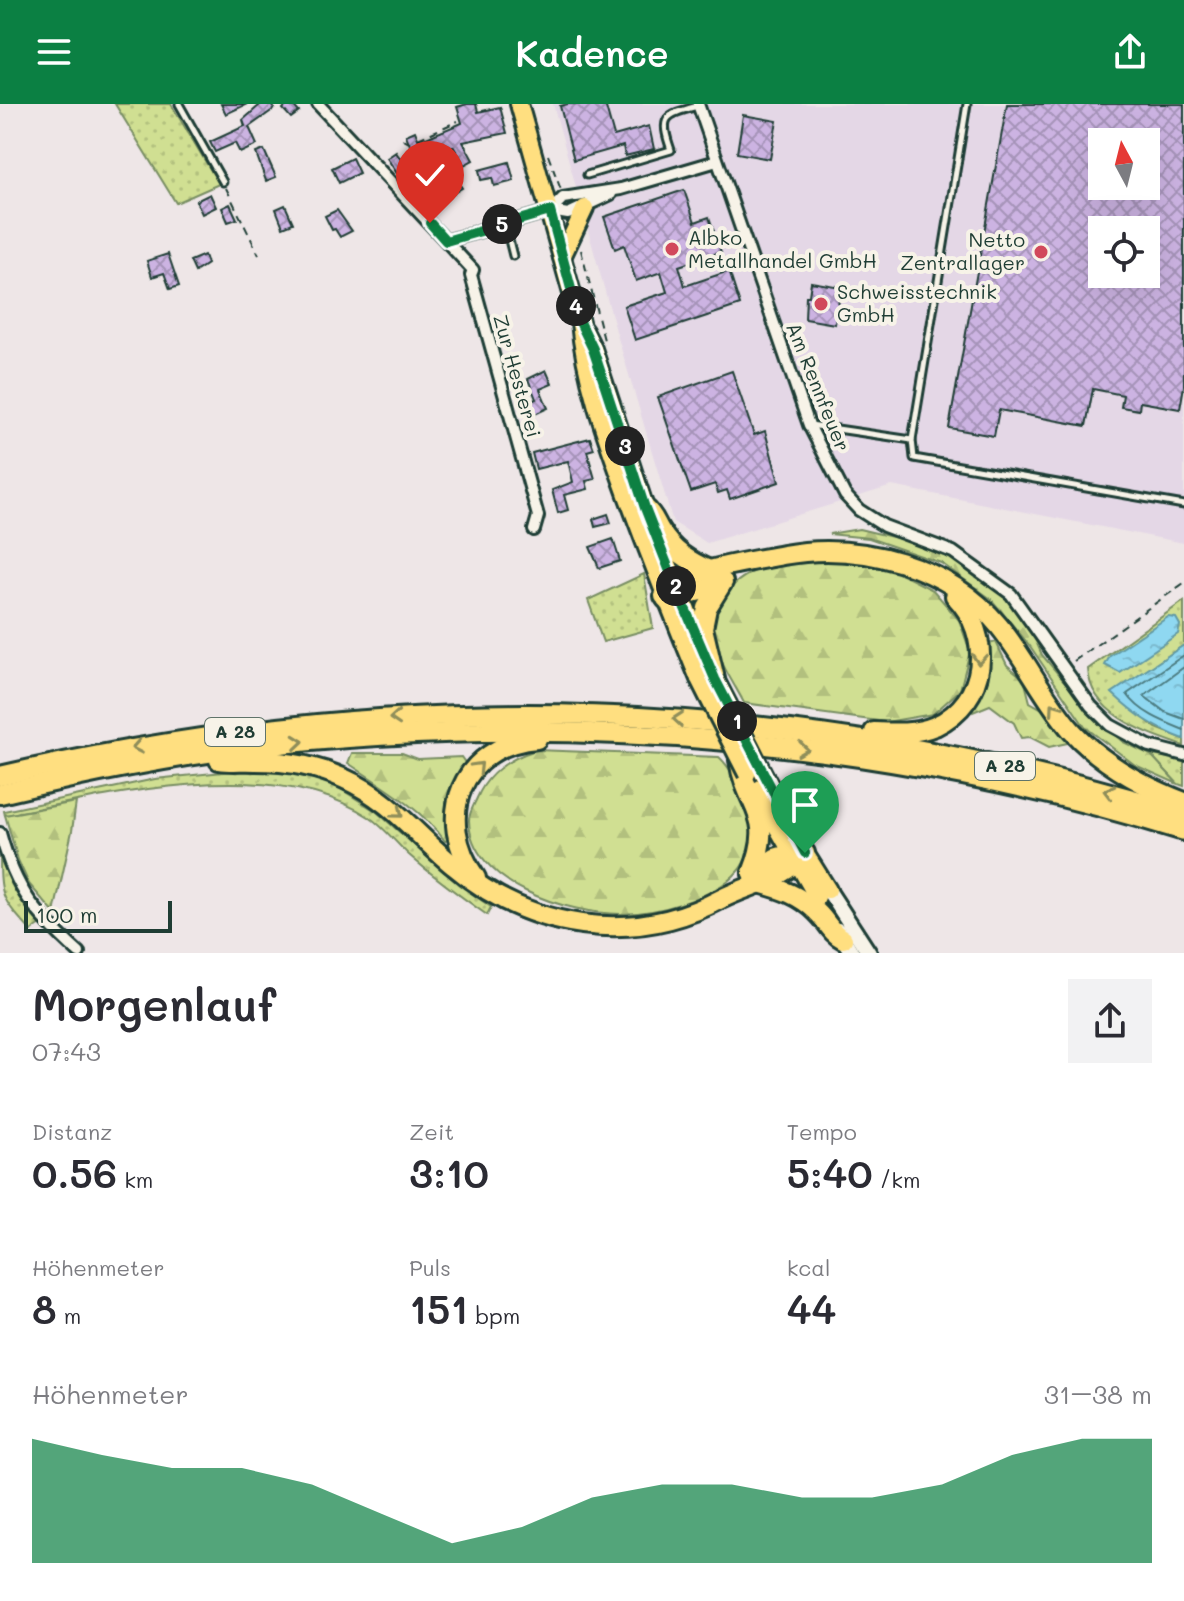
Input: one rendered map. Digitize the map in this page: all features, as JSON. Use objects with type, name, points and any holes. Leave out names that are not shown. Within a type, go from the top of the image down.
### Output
[{"type":"highway","points":[[645,508],[652,513],[672,548],[717,576]]},
{"type":"highway","points":[[672,595],[705,590],[717,576],[748,563],[799,552],[858,552],[928,573],[976,603],[998,624],[1055,708],[1090,748],[1144,785],[1184,802]]},
{"type":"highway","points":[[824,733],[843,727],[873,732],[917,731],[936,726],[968,698],[977,679],[981,659],[976,626],[967,608],[928,573]]},
{"type":"highway","points":[[707,679],[703,628],[717,576]]},
{"type":"highway","name":"A 28","points":[[0,776],[152,744],[240,731],[415,716],[645,716],[824,733],[917,749],[1046,775],[1184,814]]},
{"type":"highway","name":"A 28","points":[[0,794],[72,777],[256,747],[399,734],[480,731],[650,734],[806,749],[885,761],[1027,788],[1184,831]]},
{"type":"highway","points":[[483,887],[458,847],[454,819],[462,788],[481,762],[497,750],[529,739],[601,739],[614,733]]},
{"type":"highway","points":[[193,756],[227,761],[287,762],[345,779],[401,814],[453,866],[483,887],[536,914],[563,922],[612,928],[664,921],[731,894],[756,878],[775,858],[799,855]]},
{"type":"highway","points":[[743,769],[763,834],[756,878]]},
{"type":"highway","points":[[756,878],[799,897],[817,911],[835,935],[848,946]]},
{"type":"main road","points":[[519,104],[580,322],[583,354],[611,449],[743,769],[822,893],[848,946]]},
{"type":"main road","points":[[562,257],[585,208]]},
{"type":"main road","points":[[580,322],[593,349],[672,595]]},
{"type":"main road","points":[[707,679],[765,777],[799,855]]},
{"type":"main road","points":[[822,893],[869,953]]},
{"type":"street","points":[[318,104],[473,270]]},
{"type":"street","name":"Am Rennfeuer","points":[[698,105],[809,425],[834,478],[859,510],[884,526],[953,552],[1011,594],[1091,706],[1110,725],[1149,746],[1184,755]]},
{"type":"street","points":[[550,211],[563,198],[621,189],[717,161]]},
{"type":"street","points":[[446,241],[550,211],[568,214],[621,189]]},
{"type":"street","name":"Zur Hesterei","points":[[473,270],[471,275],[538,516],[534,530]]},
{"type":"street","points":[[0,833],[9,865],[21,890],[54,930],[79,953]]},
{"type":"lane","points":[[179,104],[223,182]]},
{"type":"lane","points":[[967,104],[912,440],[914,458],[1184,505]]},
{"type":"lane","points":[[587,175],[671,150],[665,120],[670,113],[698,105]]},
{"type":"lane","points":[[505,223],[513,256]]},
{"type":"lane","points":[[473,270],[485,268]]},
{"type":"lane","points":[[809,425],[912,440]]},
{"type":"path","points":[[418,139],[458,121]]},
{"type":"path","points":[[402,139],[409,143]]},
{"type":"path","points":[[553,174],[560,187]]},
{"type":"path","points":[[223,182],[259,255]]},
{"type":"path","points":[[577,229],[582,234],[582,259],[605,345]]},
{"type":"path","points":[[1064,668],[1184,583]]},
{"type":"shaded area","points":[[553,104],[1184,104],[1184,543],[892,486],[707,543],[673,522]]},
{"type":"green space","points":[[115,104],[171,104],[219,184],[176,203]]},
{"type":"green space","points":[[859,529],[918,543],[956,558],[1008,597],[1031,630],[1042,655],[1098,721],[1123,742],[1151,755],[1178,784],[1135,765],[1085,727],[1030,646],[991,599],[941,563],[869,538],[829,534]]},
{"type":"green space","points":[[817,559],[881,564],[933,590],[959,620],[970,651],[960,690],[933,714],[886,722],[744,703],[723,666],[714,640],[713,628],[719,604],[733,585],[755,571],[778,564]]},
{"type":"green space","points":[[644,574],[653,628],[603,642],[588,600]]},
{"type":"green space","points":[[1184,601],[1184,645],[1113,693],[1156,728],[1184,739],[1184,746],[1138,728],[1109,710],[1091,685],[1088,669]]},
{"type":"green space","points":[[996,642],[1007,665],[1024,679],[1030,702],[1051,714],[1072,742],[1049,747],[1030,737],[1021,738],[1014,723],[990,705],[973,712],[971,706],[987,669],[989,644]]},
{"type":"green space","points":[[536,750],[719,757],[740,787],[750,814],[753,840],[745,861],[728,881],[715,890],[684,903],[650,911],[599,913],[550,901],[526,891],[486,862],[474,842],[469,820],[482,789],[494,773],[517,757]]},
{"type":"green space","points":[[352,753],[402,753],[418,759],[461,757],[471,771],[452,839],[445,841],[413,808],[348,763]]},
{"type":"green space","points":[[1151,755],[1184,760],[1184,786],[1178,784]]},
{"type":"green space","points":[[233,771],[290,772],[333,784],[377,812],[458,884],[491,907],[487,915],[418,863],[369,817],[330,798],[287,787],[240,783],[191,784],[5,815],[4,811],[155,779]]},
{"type":"green space","points":[[76,802],[54,913],[29,884],[18,860],[5,815]]},
{"type":"green space","points":[[0,849],[15,889],[42,923],[31,931],[13,911],[4,895],[0,877]]},
{"type":"water","points":[[1168,617],[1176,618],[1180,625],[1178,634],[1120,673],[1105,665],[1110,656]]},
{"type":"water","points":[[1184,645],[1184,739],[1145,720],[1112,693]]},
{"type":"building","points":[[221,104],[247,104],[226,114]]},
{"type":"building","points":[[261,104],[270,104],[274,109],[249,127],[257,145],[240,153],[235,143],[215,152],[210,142],[245,126],[243,120]]},
{"type":"building","points":[[288,104],[299,112],[291,118],[283,109]]},
{"type":"building","points":[[476,104],[478,112],[500,107],[507,133],[463,142],[473,160],[464,165],[453,146],[433,154],[435,158],[418,165],[406,135],[415,131],[419,141],[462,123],[457,107]]},
{"type":"building","points":[[605,104],[614,136],[649,126],[654,149],[625,156],[623,146],[574,160],[560,106]]},
{"type":"building","name":"Netto Zentrallager","points":[[1007,104],[1184,104],[1184,386],[1180,409],[1140,402],[1139,410],[1121,407],[1123,395],[1093,389],[1086,426],[999,410],[994,436],[949,428]]},
{"type":"building","points":[[743,115],[777,121],[770,159],[737,153]]},
{"type":"building","points":[[264,150],[276,177],[266,181],[256,153]]},
{"type":"building","points":[[396,152],[409,172],[400,178],[387,158]]},
{"type":"building","points":[[352,158],[359,173],[339,183],[332,168]]},
{"type":"building","points":[[509,162],[514,181],[494,186],[492,178],[481,180],[479,170]]},
{"type":"building","points":[[455,177],[462,188],[442,200],[435,188]]},
{"type":"building","points":[[684,190],[695,222],[709,217],[721,252],[679,266],[685,286],[729,271],[740,305],[635,340],[624,306],[667,292],[661,272],[636,281],[624,245],[615,249],[604,217]]},
{"type":"building","points":[[210,194],[216,207],[202,214],[196,201]]},
{"type":"building","points":[[230,204],[237,219],[228,222],[222,208]]},
{"type":"building","points":[[285,205],[293,223],[283,227],[276,209]]},
{"type":"building","points":[[337,210],[352,231],[340,237],[335,229],[332,230],[325,216]]},
{"type":"building","points":[[168,254],[179,286],[170,289],[164,273],[152,277],[147,261]]},
{"type":"building","points":[[204,255],[207,264],[195,272],[190,261]]},
{"type":"building","name":"Schweisstechnik GmbH","points":[[811,282],[841,287],[835,324],[805,319],[806,296],[809,296]]},
{"type":"building","points":[[546,370],[552,384],[540,389],[548,408],[535,414],[529,402],[536,399],[528,379]]},
{"type":"building","points":[[732,371],[754,435],[765,431],[779,482],[730,499],[727,490],[718,493],[715,484],[691,492],[658,397]]},
{"type":"building","points":[[590,438],[594,449],[587,451],[595,479],[586,481],[588,489],[564,495],[568,510],[558,513],[552,490],[573,482],[568,461],[536,469],[532,453]]},
{"type":"building","points":[[608,514],[611,523],[595,527],[593,519]]},
{"type":"building","points":[[613,539],[620,561],[599,568],[590,547]]},
{"type":"place","name":"Albko Metallhandel GmbH","points":[[672,249]]},
{"type":"place","name":"Netto Zentrallager","points":[[1041,252]]},
{"type":"place","name":"Schweisstechnik GmbH","points":[[821,304]]},
{"type":"route","points":[[430,223],[446,241],[550,211],[580,322],[593,349],[645,508],[676,587],[715,679],[805,853]]}]
